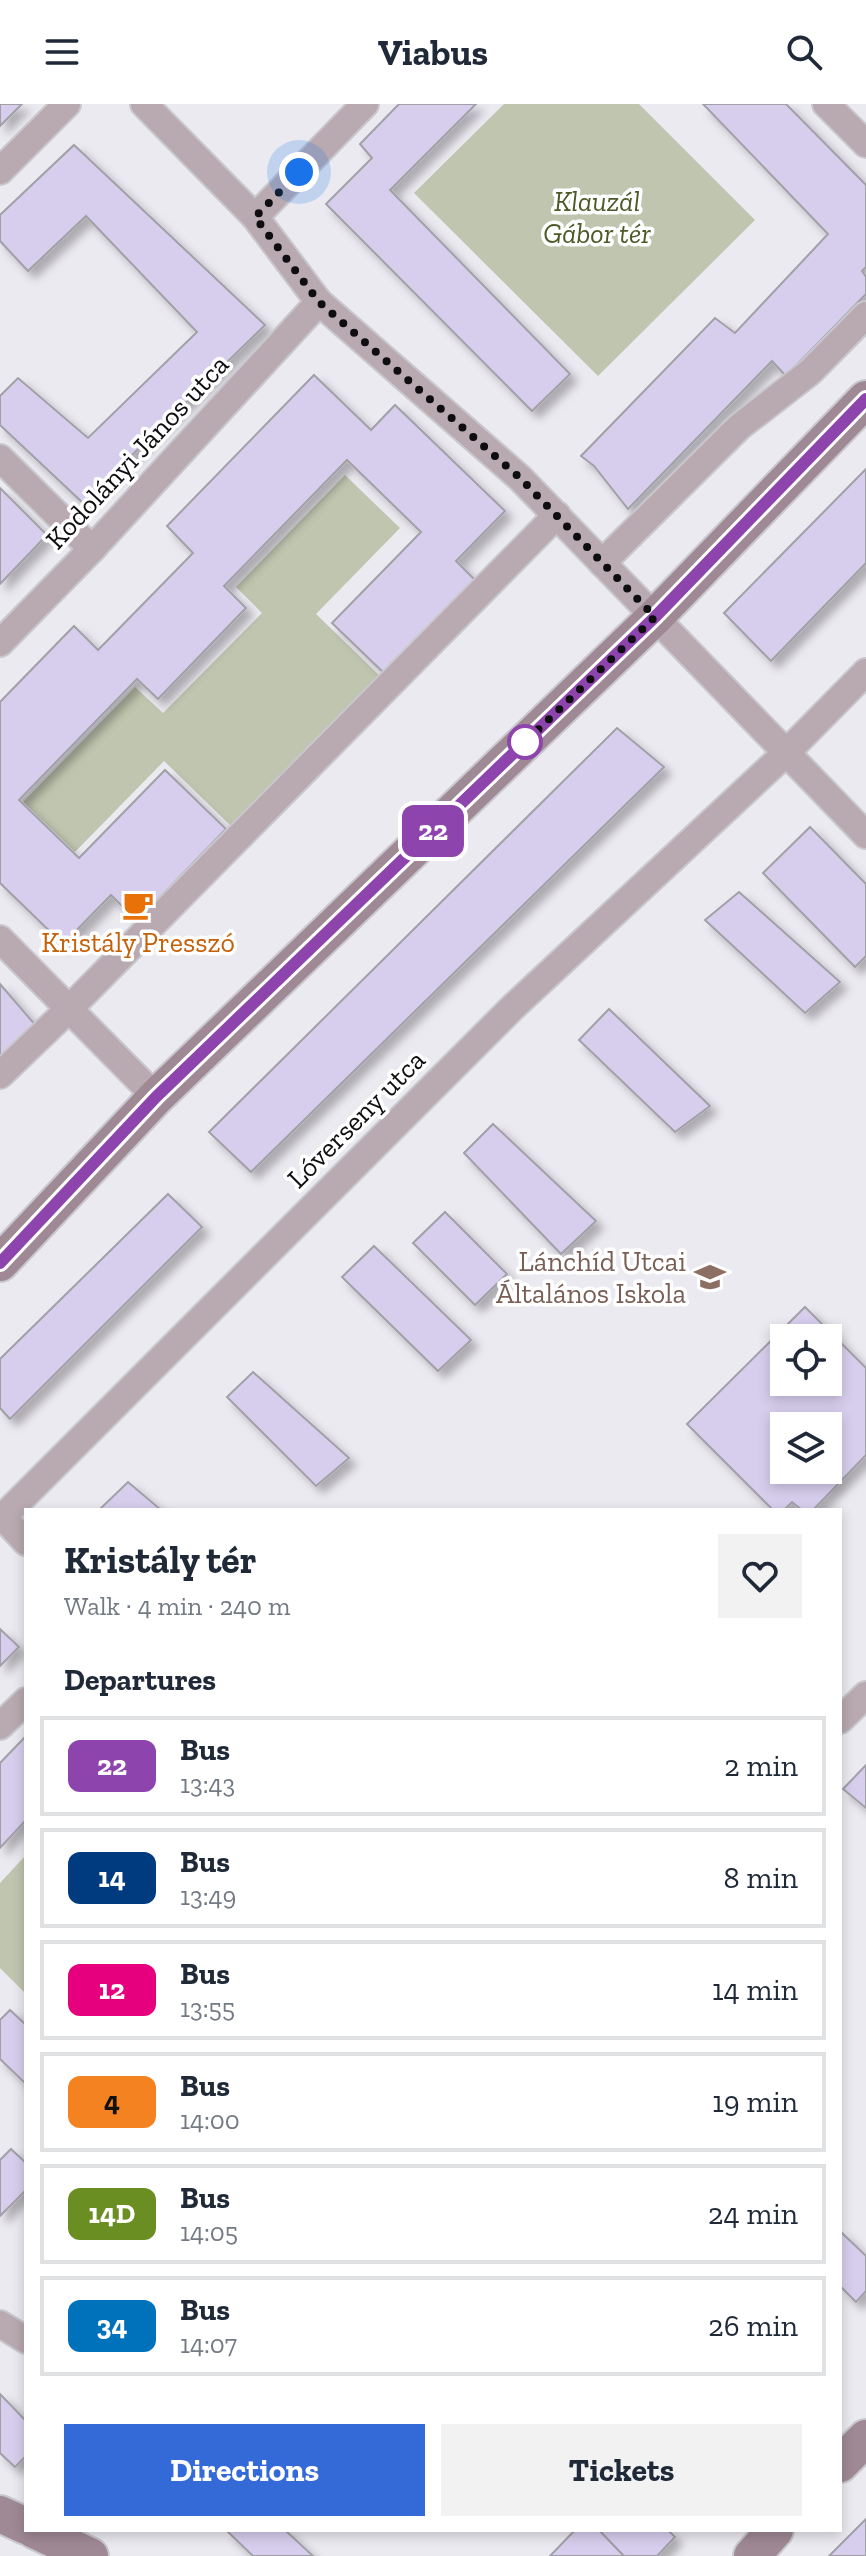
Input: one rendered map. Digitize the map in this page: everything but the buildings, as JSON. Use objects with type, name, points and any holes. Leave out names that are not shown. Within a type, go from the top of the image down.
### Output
[{"type":"street","points":[[0,171],[67,104]]},
{"type":"street","points":[[144,104],[255,217],[319,302],[520,478],[866,835]]},
{"type":"street","points":[[255,217],[365,104]]},
{"type":"street","points":[[826,104],[866,144]]},
{"type":"street","name":"Kodolányi János utca","points":[[0,643],[92,549],[319,302]]},
{"type":"street","points":[[602,563],[739,427],[810,372],[866,315]]},
{"type":"street","points":[[0,1263],[156,1097],[655,617],[866,399]]},
{"type":"street","points":[[0,458],[92,549]]},
{"type":"street","points":[[0,1075],[557,515]]},
{"type":"street","name":"Lóverseny utca","points":[[24,1540],[1,1516],[512,1008],[787,752],[866,672]]},
{"type":"street","points":[[0,939],[156,1097]]},
{"type":"street","points":[[842,1718],[866,1695]]},
{"type":"street","points":[[0,1726],[24,1703]]},
{"type":"street","points":[[0,2324],[24,2339]]},
{"type":"street","points":[[842,2462],[866,2438]]},
{"type":"street","points":[[0,2514],[24,2524]]},
{"type":"street","points":[[41,2532],[90,2556]]},
{"type":"green space","name":"Klauzál Gábor tér","points":[[504,104],[639,104],[755,220],[598,376],[414,193]]},
{"type":"green space","points":[[345,475],[400,528],[316,614],[379,675],[231,826],[164,761],[75,852],[23,802],[135,687],[163,713],[262,613],[236,587]]},
{"type":"green space","points":[[24,1857],[24,1992],[0,1968],[0,1883]]},
{"type":"bus line","name":"22","points":[[0,1263],[156,1097],[655,617],[866,399]]},
{"type":"place","name":"Kristály Presszó","points":[[138,905]]},
{"type":"place","name":"Lánchíd Utcai Általános Iskola","points":[[710,1277]]},
{"type":"route","points":[[299,172],[255,217],[319,302],[520,478],[655,617],[519,748],[525,742]]}]
